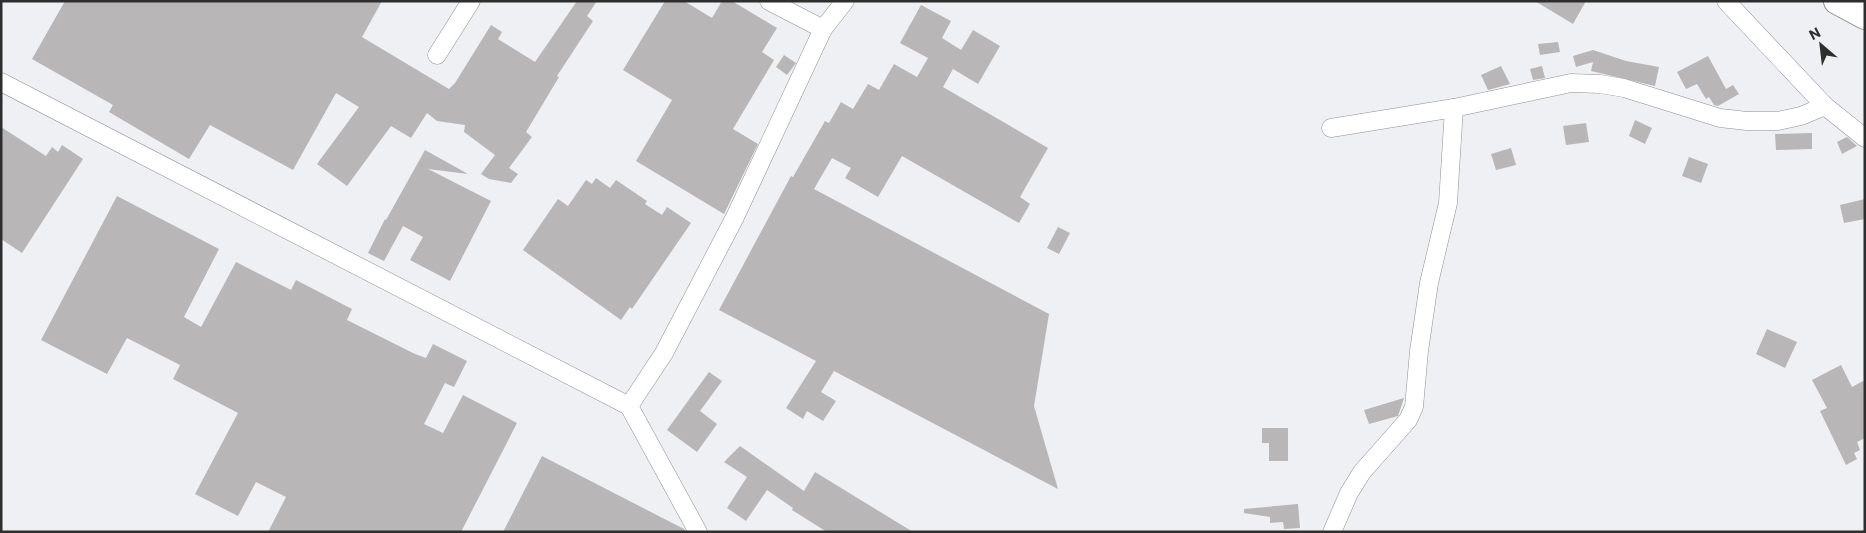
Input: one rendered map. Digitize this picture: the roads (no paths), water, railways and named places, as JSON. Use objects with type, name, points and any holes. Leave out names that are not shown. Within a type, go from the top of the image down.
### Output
[{"type":"highway","points":[[1837,1],[1865,16]]},
{"type":"street","points":[[437,55],[471,1]]},
{"type":"street","points":[[769,1],[823,29]]},
{"type":"street","points":[[629,406],[664,353],[735,217],[823,29],[845,1]]},
{"type":"street","points":[[1726,1],[1825,106],[1865,138]]},
{"type":"street","points":[[1,82],[629,406],[698,532]]},
{"type":"street","points":[[1331,128],[1454,108],[1571,83],[1600,84],[1624,88],[1720,118],[1747,121],[1778,121],[1801,116],[1825,106]]},
{"type":"street","points":[[1332,532],[1349,493],[1362,472],[1408,420],[1414,407],[1419,351],[1429,283],[1448,204],[1454,108]]}]
